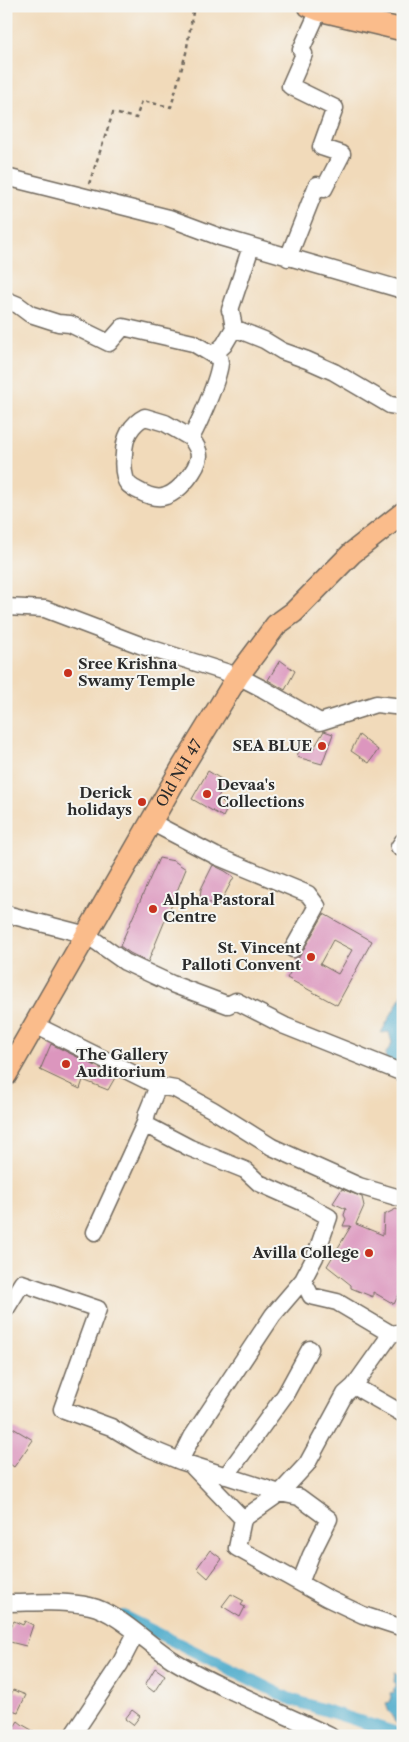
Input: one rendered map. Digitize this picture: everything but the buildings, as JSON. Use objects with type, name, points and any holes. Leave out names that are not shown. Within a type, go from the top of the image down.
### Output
[{"type":"main road","points":[[314,8],[403,30]]},
{"type":"main road","name":"Old NH 47","points":[[6,1075],[183,766],[238,676],[276,626],[294,612],[352,553],[403,513]]},
{"type":"street","points":[[288,258],[317,185],[324,189],[342,154],[322,147],[335,108],[290,86],[304,54],[301,50],[314,8]]},
{"type":"street","points":[[6,177],[169,218],[220,238],[403,290]]},
{"type":"street","points":[[6,300],[18,305],[30,314],[58,323],[70,324],[109,343],[123,327],[193,343],[213,355],[224,344],[234,328],[230,310],[251,247]]},
{"type":"street","points":[[234,328],[264,340],[282,351],[334,372],[390,405],[403,407]]},
{"type":"street","points":[[192,438],[200,422],[215,380],[220,361],[217,351]]},
{"type":"street","points":[[145,417],[156,420],[192,438],[199,454],[197,463],[188,478],[172,493],[166,497],[154,497],[129,486],[125,479],[124,450],[128,434],[136,422],[145,417]]},
{"type":"street","points":[[6,606],[45,609],[140,645],[238,676],[320,722],[376,704],[403,707]]},
{"type":"street","points":[[151,822],[216,856],[308,894],[317,906],[293,950]]},
{"type":"street","points":[[6,914],[86,935],[124,962],[172,984],[228,1004],[236,1000],[285,1026],[403,1073]]},
{"type":"street","points":[[35,1025],[158,1086],[175,1089],[272,1147],[359,1186],[403,1199]]},
{"type":"street","points":[[95,1232],[145,1123],[158,1086]]},
{"type":"street","points":[[145,1123],[190,1148],[245,1170],[259,1183],[304,1203],[329,1217],[315,1257],[303,1280],[273,1315],[192,1437],[186,1463]]},
{"type":"street","points":[[303,1280],[311,1296],[337,1302],[397,1333],[354,1386],[345,1394],[307,1464],[280,1493],[242,1518],[237,1548],[327,1598],[363,1615],[403,1628]]},
{"type":"street","points":[[6,1309],[22,1283],[98,1309],[62,1409],[111,1427],[141,1445],[186,1463],[280,1493],[299,1496],[329,1518],[300,1583]]},
{"type":"street","points":[[226,1476],[284,1395],[310,1349]]},
{"type":"street","points":[[354,1386],[403,1414]]},
{"type":"street","points":[[186,1463],[242,1518]]},
{"type":"street","points":[[6,1603],[60,1602],[91,1606],[112,1616],[173,1661],[211,1682],[330,1736]]},
{"type":"street","points":[[72,1736],[120,1664],[136,1633]]},
{"type":"path","points":[[85,197],[113,114],[136,118],[142,101],[171,107],[186,53],[194,6]]},
{"type":"water","points":[[403,993],[403,1063],[393,1067],[387,1062],[385,1055],[392,1043],[389,1032],[381,1033]]},
{"type":"water","points":[[395,1672],[403,1676],[403,1724],[397,1724],[394,1721],[386,1704],[389,1703],[390,1693],[395,1692],[393,1690],[397,1685],[394,1682]]},
{"type":"waterway","points":[[123,1616],[290,1699],[403,1735]]},
{"type":"place","name":"Sree Krishna Swamy Temple","points":[[68,673]]},
{"type":"place","name":"SEA BLUE","points":[[322,746]]},
{"type":"place","name":"Devaa's Collections","points":[[207,794]]},
{"type":"place","name":"Derick holidays","points":[[142,802]]},
{"type":"place","name":"Alpha Pastoral Centre","points":[[153,909]]},
{"type":"place","name":"St. Vincent Palloti Convent","points":[[311,957]]},
{"type":"place","name":"The Gallery Auditorium","points":[[66,1064]]},
{"type":"place","name":"Avilla College","points":[[369,1253]]}]
